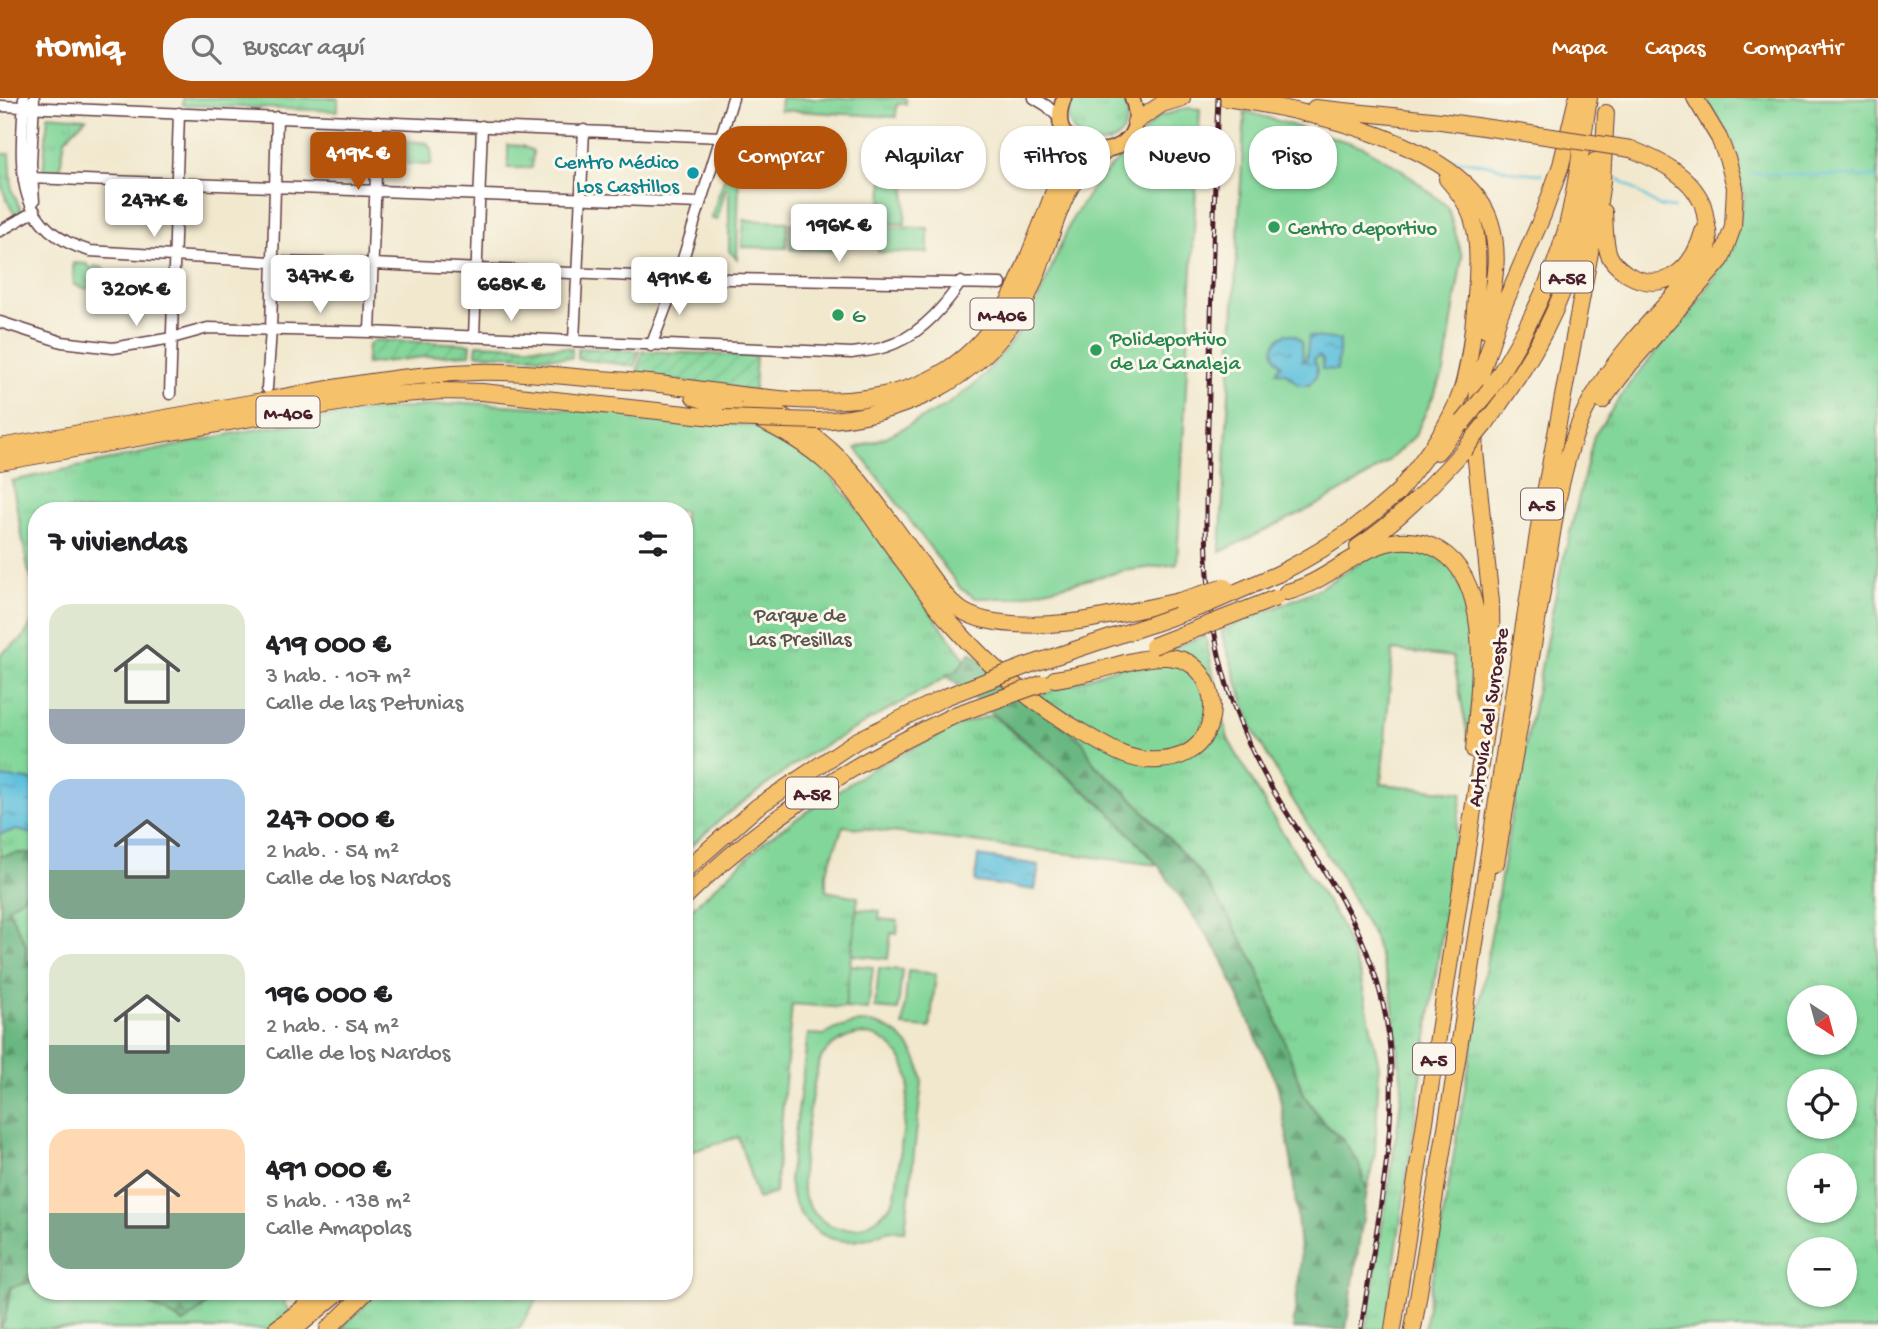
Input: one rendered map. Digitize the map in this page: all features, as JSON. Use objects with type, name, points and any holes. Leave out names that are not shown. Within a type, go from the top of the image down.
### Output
[{"type":"highway","points":[[1135,122],[1163,104],[1182,98]]},
{"type":"highway","points":[[1317,98],[1441,121]]},
{"type":"highway","name":"Autovía del Suroeste","points":[[1393,1329],[1492,687],[1491,603],[1475,451],[1484,386],[1500,314],[1543,215],[1561,165],[1577,98]]},
{"type":"highway","name":"Autovía del Suroeste","points":[[693,863],[757,807],[856,741],[945,697],[1026,666],[1206,605],[1278,574],[1319,552],[1396,495],[1423,469],[1463,422],[1484,386],[1519,343],[1541,299],[1566,229],[1589,98]]},
{"type":"highway","points":[[1562,477],[1593,414],[1630,364],[1721,260],[1733,227],[1735,187],[1728,161],[1719,138],[1695,98]]},
{"type":"highway","points":[[1230,99],[1441,121],[1630,149],[1661,161],[1678,174],[1702,203],[1710,246],[1705,260],[1623,352],[1590,401],[1562,477],[1465,1038],[1455,1073]]},
{"type":"highway","points":[[1230,99],[1337,122],[1410,148],[1436,161],[1473,192],[1491,224],[1496,259],[1495,291],[1488,320],[1484,386]]},
{"type":"highway","name":"Autovía del Suroeste","points":[[1413,1329],[1534,553],[1602,181],[1608,106]]},
{"type":"highway","name":"Autovía del Suroeste","points":[[693,889],[762,828],[864,760],[957,714],[1153,646],[1281,595],[1377,534],[1420,498],[1486,423],[1521,374],[1552,316],[1565,284],[1580,232],[1608,106]]},
{"type":"highway","points":[[1396,495],[1448,421],[1461,394],[1477,271],[1475,225],[1463,200],[1440,172],[1410,148]]},
{"type":"highway","points":[[1602,181],[1609,257],[1620,270],[1632,276],[1646,281],[1662,281],[1675,276],[1687,265],[1699,247],[1706,223]]},
{"type":"highway","name":"M-406","points":[[0,447],[377,380],[476,372],[527,372],[648,382],[819,402],[853,401],[898,392],[917,385],[956,363],[997,322],[1010,301],[1052,189]]},
{"type":"highway","name":"M-406","points":[[0,462],[408,393],[482,392],[723,418],[819,421],[871,414],[906,404],[949,384],[986,355],[1005,334],[1022,307],[1043,259],[1060,206],[1069,189]]},
{"type":"highway","points":[[1632,276],[1649,288],[1658,300],[1659,313]]},
{"type":"highway","points":[[577,377],[696,397],[736,410],[791,436],[829,466],[848,486],[947,620],[985,659],[1049,713],[1116,752],[1149,761],[1170,760],[1185,755],[1196,746],[1210,724],[1212,698],[1208,685],[1199,671],[1187,662],[1170,656],[1142,657],[1049,681]]},
{"type":"highway","points":[[726,393],[774,410],[804,427],[827,446],[853,473],[943,593],[962,611],[983,620],[1016,624],[1068,624],[1179,601],[1247,580],[1278,574]]},
{"type":"highway","points":[[1281,595],[1306,588],[1364,553],[1392,542],[1425,543],[1453,561],[1471,592],[1478,634],[1479,666],[1471,822]]},
{"type":"highway","points":[[275,1329],[313,1300]]},
{"type":"highway","points":[[295,1329],[329,1300]]},
{"type":"highway","points":[[328,1329],[358,1300]]},
{"type":"main road","points":[[1063,126],[1064,98]]},
{"type":"main road","points":[[1110,150],[1125,140],[1135,122],[1136,109],[1132,98]]},
{"type":"street","points":[[724,126],[733,98]]},
{"type":"street","points":[[1034,98],[1047,106],[1062,126]]},
{"type":"street","points":[[0,106],[29,102],[179,113],[714,137]]},
{"type":"street","points":[[29,102],[31,178],[35,211]]},
{"type":"street","points":[[29,102],[22,177],[25,193],[43,223],[55,235],[79,248],[101,253],[677,278],[1001,284]]},
{"type":"street","points":[[170,394],[179,113]]},
{"type":"street","points":[[267,388],[277,117]]},
{"type":"street","points":[[370,332],[378,122]]},
{"type":"street","points":[[474,337],[482,126]]},
{"type":"street","points":[[574,341],[584,130]]},
{"type":"street","points":[[651,346],[677,278],[714,159]]},
{"type":"street","points":[[31,178],[176,181],[700,203]]},
{"type":"street","points":[[0,231],[35,211]]},
{"type":"street","points":[[0,323],[62,342],[113,348],[172,338],[208,328],[370,332],[651,346],[703,345],[852,354],[886,347],[933,318],[961,282]]},
{"type":"green space","points":[[183,98],[338,98],[338,111],[183,105]]},
{"type":"green space","points":[[781,98],[906,98],[906,104],[897,104],[896,117],[780,110]]},
{"type":"green space","points":[[1074,98],[1123,98],[1128,118],[1118,137],[1110,142],[1110,126],[1071,126],[1069,112]]},
{"type":"green space","points":[[1706,98],[1878,98],[1878,1329],[1424,1329],[1510,824],[1560,573],[1594,436],[1630,383],[1697,303],[1733,248],[1744,197],[1734,149]]},
{"type":"green space","name":"Polideportivo de La Canaleja","points":[[1187,108],[1200,109],[1199,126],[1150,126],[1158,117]]},
{"type":"green space","points":[[1245,111],[1295,126],[1249,126],[1249,189],[1337,189],[1337,139],[1364,147],[1401,169],[1448,207],[1462,257],[1444,372],[1415,436],[1386,463],[1358,482],[1220,552]]},
{"type":"green space","points":[[48,115],[86,118],[65,139],[59,174],[43,173]]},
{"type":"green space","points":[[406,141],[428,143],[429,148],[432,148],[431,165],[406,164]]},
{"type":"green space","points":[[508,145],[522,146],[533,151],[532,168],[508,168]]},
{"type":"green space","name":"Polideportivo de La Canaleja","points":[[1124,153],[1124,189],[1196,189],[1177,564],[1123,571],[1012,598],[976,598],[961,589],[856,448],[886,437],[944,407],[979,381],[1030,319],[1071,221],[1092,189],[1110,189],[1110,168]]},
{"type":"green space","points":[[0,154],[10,154],[12,190],[23,214],[16,216],[4,193]]},
{"type":"green space","points":[[721,189],[726,189],[717,220],[711,218]]},
{"type":"green space","points":[[739,189],[737,259],[729,251],[729,190]]},
{"type":"green space","points":[[883,189],[906,189],[905,224],[882,223]]},
{"type":"green space","points":[[744,220],[788,222],[786,248],[742,247]]},
{"type":"green space","points":[[791,223],[841,224],[840,251],[790,249]]},
{"type":"green space","points":[[878,227],[928,228],[928,253],[878,252]]},
{"type":"green space","points":[[73,263],[87,264],[91,269],[95,266],[104,268],[102,289],[95,289],[92,285],[87,289],[74,285]]},
{"type":"green space","points":[[375,340],[471,344],[470,354],[366,364],[368,345]]},
{"type":"green space","points":[[477,344],[572,348],[572,358],[476,354]]},
{"type":"green space","points":[[578,348],[639,351],[635,366],[578,359]]},
{"type":"green space","points":[[643,351],[756,356],[754,391],[636,376]]},
{"type":"green space","name":"Parque de Las Presillas","points":[[468,403],[603,411],[766,427],[819,461],[871,526],[965,659],[957,671],[806,756],[727,814],[693,844],[693,502],[28,502],[28,569],[12,481],[236,433],[365,411]]},
{"type":"green space","points":[[1422,548],[1441,558],[1454,571],[1470,612],[1475,665],[1469,742],[1453,657],[1393,650],[1381,784],[1462,793],[1385,1329],[1366,1329],[1402,1086],[1391,990],[1374,938],[1343,880],[1252,728],[1221,631],[1316,590],[1387,549]]},
{"type":"green space","points":[[28,629],[28,1300],[285,1300],[283,1302],[302,1329],[0,1329],[0,654],[22,639]]},
{"type":"green space","points":[[1205,636],[1228,739],[1272,816],[1339,921],[1360,975],[1379,1066],[1375,1152],[1367,1191],[1358,1162],[1343,1140],[1323,1122],[1304,1095],[1257,967],[1199,872],[1133,799],[1094,764],[1083,742],[1029,699]]},
{"type":"green space","points":[[971,652],[1083,742],[1094,764],[1133,799],[1199,872],[1257,967],[1304,1095],[1323,1122],[1343,1140],[1358,1162],[1367,1191],[1346,1329],[1293,1329],[1301,1260],[1292,1164],[1278,1087],[1221,956],[1158,865],[1108,810],[946,675],[957,671]]},
{"type":"green space","points":[[992,715],[1108,810],[1158,865],[843,826],[826,873],[826,891],[858,897],[845,1008],[792,1004],[775,1193],[758,1199],[738,1137],[693,1151],[693,908],[768,838],[869,770],[961,724]]},
{"type":"green space","points":[[28,853],[28,894],[8,908],[26,945],[28,961],[28,1283],[11,1287],[5,1320],[0,1329],[0,856]]},
{"type":"green space","points":[[857,909],[880,911],[879,919],[898,921],[897,934],[891,933],[888,959],[852,955]]},
{"type":"green space","points":[[850,965],[873,967],[868,1010],[845,1008]]},
{"type":"green space","points":[[879,968],[902,970],[898,1010],[875,1008]]},
{"type":"green space","points":[[908,971],[936,974],[930,1028],[903,1026]]},
{"type":"green space","points":[[859,1022],[872,1023],[903,1039],[916,1058],[922,1083],[905,1231],[887,1231],[849,1241],[836,1240],[813,1228],[804,1219],[792,1195],[789,1181],[808,1034],[824,1035]],"holes":[[[859,1034],[869,1035],[887,1043],[899,1055],[909,1082],[895,1197],[876,1219],[865,1225],[839,1228],[816,1215],[804,1194],[802,1171],[809,1115],[823,1055],[844,1039]]]},
{"type":"green space","points":[[142,1300],[211,1300],[184,1323]]},
{"type":"green space","points":[[370,1300],[536,1300],[519,1329],[341,1329]]},
{"type":"water","points":[[1287,334],[1296,336],[1302,342],[1303,360],[1306,361],[1309,336],[1340,340],[1337,370],[1322,369],[1323,360],[1319,356],[1314,359],[1316,377],[1309,385],[1299,385],[1285,373],[1276,372],[1281,365],[1275,356],[1275,343]]},
{"type":"water","points":[[0,777],[28,780],[28,833],[17,830],[0,834]]},
{"type":"water","points":[[978,856],[1039,865],[1035,890],[975,882]]},
{"type":"waterway","points":[[1448,159],[1516,172],[1542,174]]},
{"type":"waterway","points":[[1751,173],[1878,177]]},
{"type":"waterway","points":[[1619,179],[1658,206],[1674,208]]},
{"type":"railway","points":[[1218,98],[1206,483],[1206,544],[1211,605],[1224,673],[1244,731],[1270,785],[1350,915],[1372,965],[1386,1018],[1391,1093],[1389,1133],[1380,1213],[1361,1329]]},
{"type":"place","name":"Centro Médico Los Castillos","points":[[693,173]]},
{"type":"place","name":"Centro deportivo","points":[[1274,227]]},
{"type":"place","name":"G","points":[[838,315]]},
{"type":"place","name":"Polideportivo de La Canaleja","points":[[1096,350]]}]
